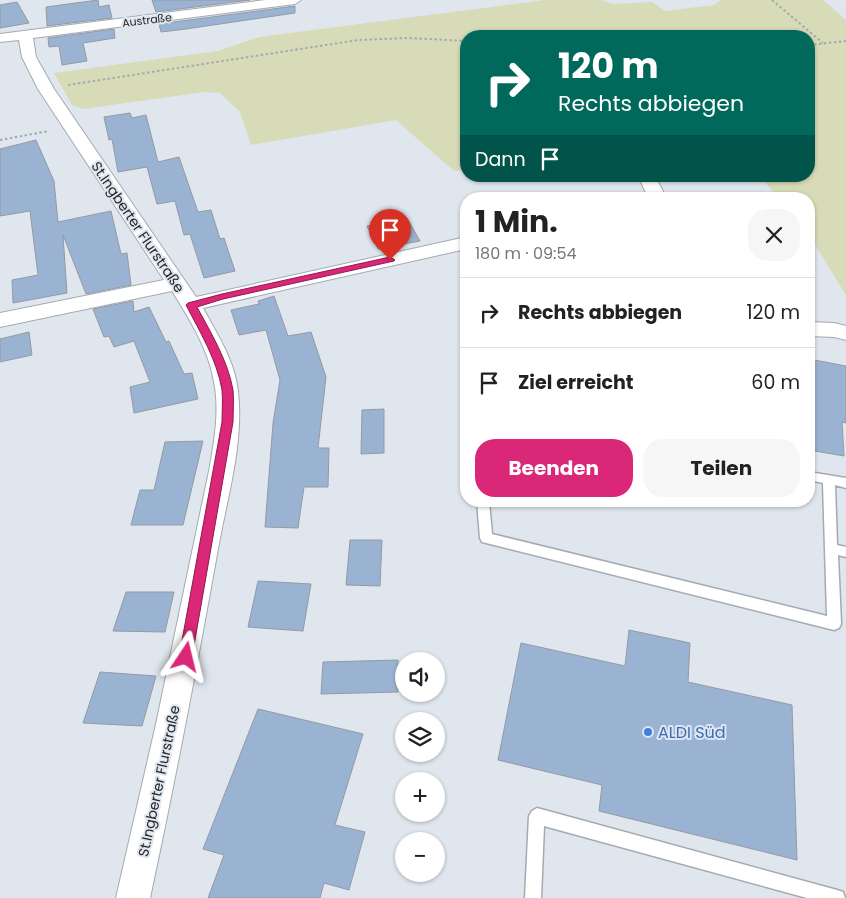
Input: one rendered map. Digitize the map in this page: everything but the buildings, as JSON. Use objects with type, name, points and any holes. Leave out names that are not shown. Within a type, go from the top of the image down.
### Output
[{"type":"street","name":"Austraße","points":[[0,38],[295,0]]},
{"type":"street","name":"St.Ingberter Flurstraße","points":[[25,34],[29,57],[46,89],[191,305],[209,338],[220,365],[227,390],[228,422],[182,677],[133,898]]},
{"type":"street","points":[[191,305],[460,244]]},
{"type":"street","points":[[0,320],[176,284]]},
{"type":"street","points":[[815,329],[834,330],[846,333]]},
{"type":"lane","points":[[815,477],[846,483]]},
{"type":"lane","points":[[483,507],[486,538],[834,624],[829,480]]},
{"type":"lane","points":[[832,549],[846,552]]},
{"type":"lane","points":[[533,898],[537,816],[837,898]]},
{"type":"path","points":[[772,0],[808,30]]},
{"type":"path","points":[[815,36],[823,43]]},
{"type":"path","points":[[46,89],[358,40],[409,38],[460,41]]},
{"type":"path","points":[[815,44],[846,41]]},
{"type":"path","points":[[0,140],[72,127]]},
{"type":"green space","points":[[545,0],[601,0],[613,4],[652,2],[665,11],[714,5],[721,0],[823,0],[846,20],[846,295],[815,245],[815,192],[774,192],[764,182],[815,182],[815,30],[460,30],[460,170],[454,171],[396,120],[251,145],[240,112],[220,93],[204,92],[83,109],[72,105],[54,73],[218,51],[259,37]]},
{"type":"place","name":"ALDI Süd","points":[[648,732]]},
{"type":"route","points":[[186,657],[228,422],[227,390],[220,365],[209,338],[191,305],[390,260]]}]
